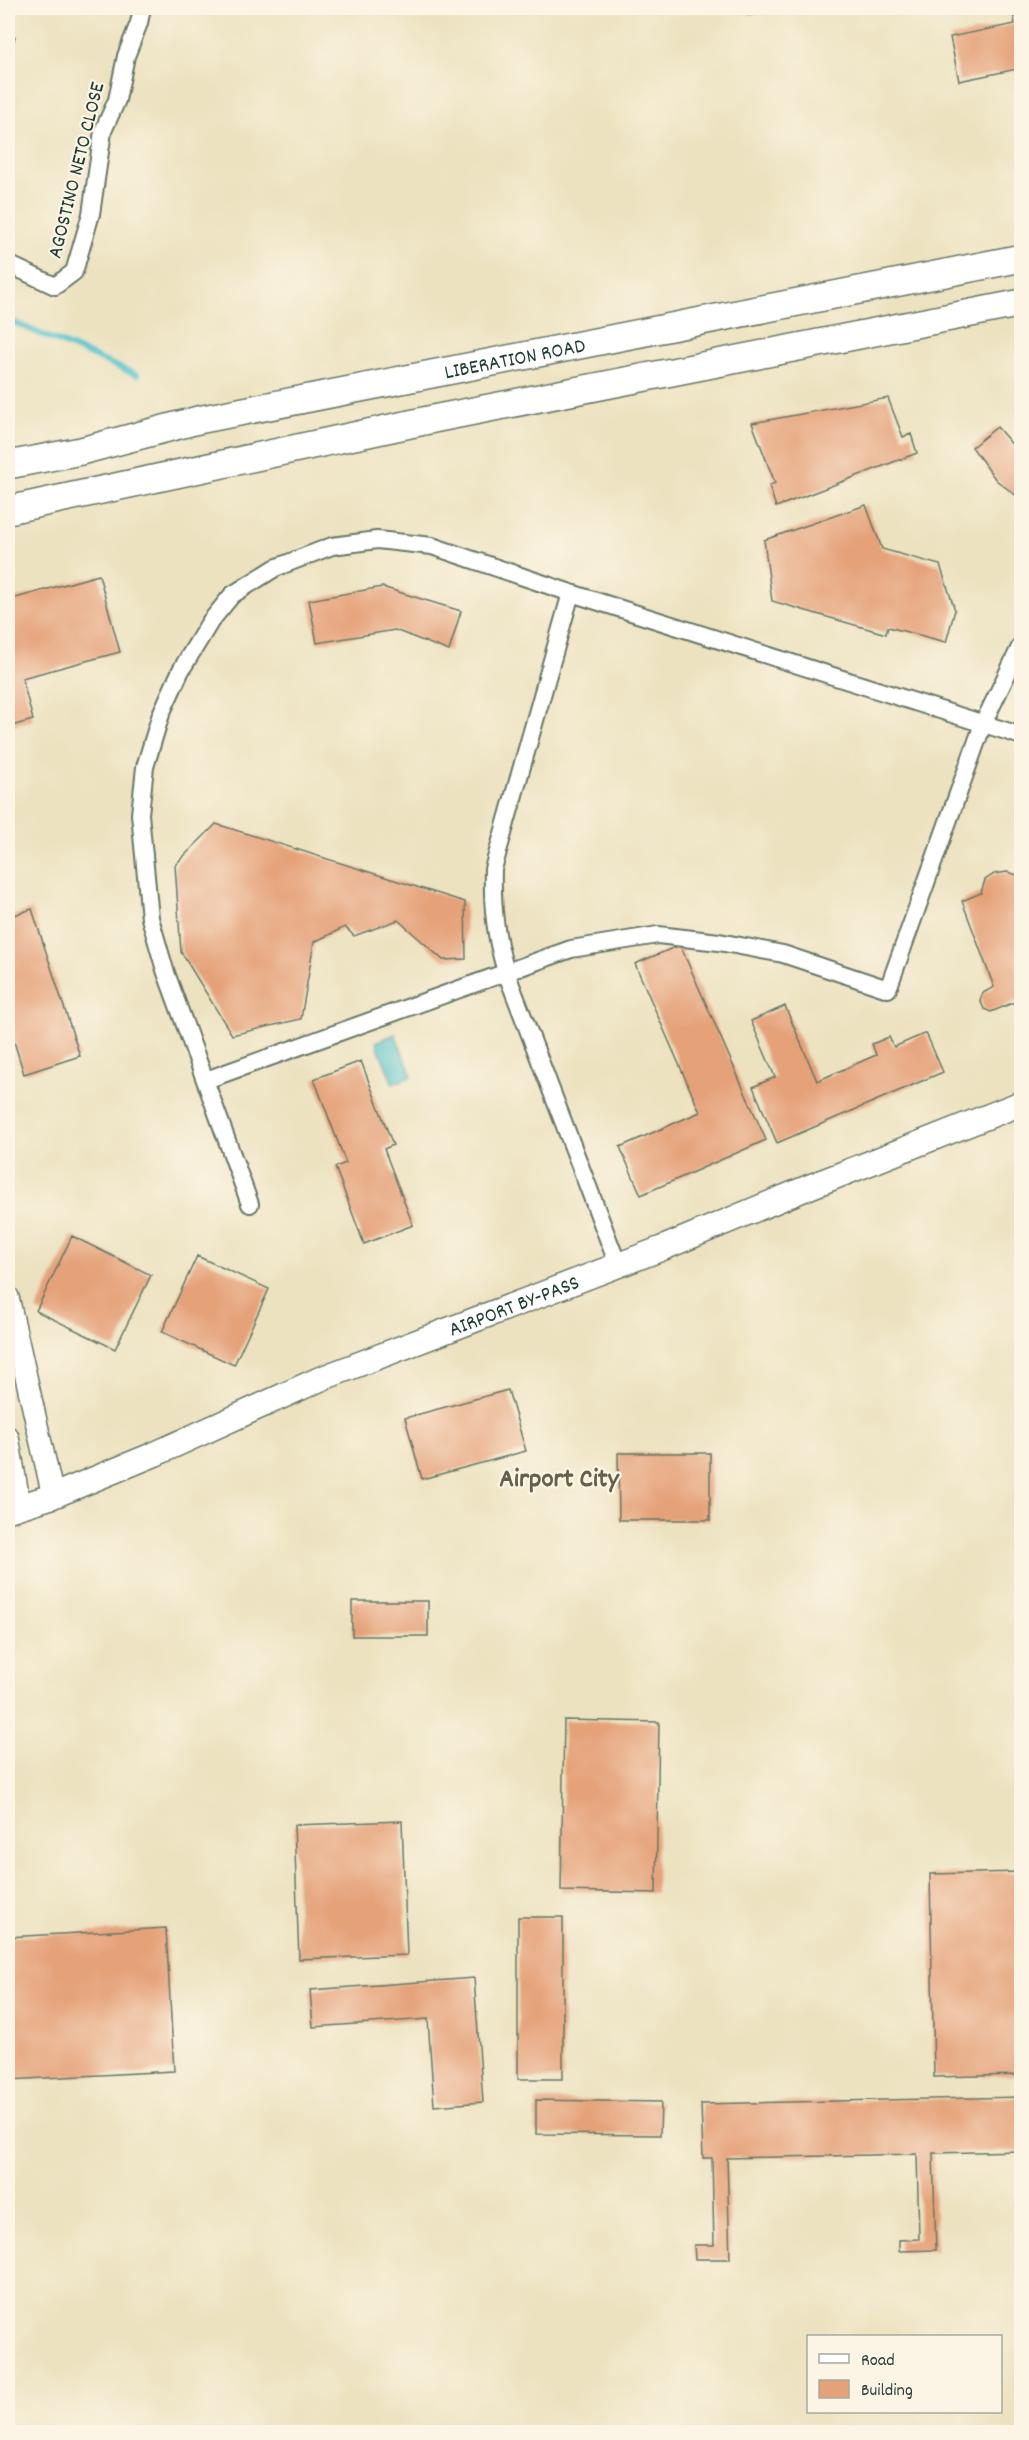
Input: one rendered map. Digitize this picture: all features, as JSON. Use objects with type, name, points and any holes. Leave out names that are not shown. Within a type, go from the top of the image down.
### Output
[{"type":"highway","name":"LIBERATION ROAD","points":[[8,465],[81,451],[198,420],[1022,258]]},
{"type":"highway","points":[[8,510],[450,416],[1022,303]]},
{"type":"highway","points":[[8,480],[51,468],[81,451]]},
{"type":"main road","name":"AIRPORT BY-PASS","points":[[14,1508],[53,1496],[155,1455],[320,1379],[618,1265],[1022,1103]]},
{"type":"street","name":"AGOSTINO NETO CLOSE","points":[[8,264],[56,286],[74,272],[91,214],[103,131],[117,100],[126,56],[139,23],[142,8]]},
{"type":"street","points":[[250,1204],[165,970],[150,918],[140,814],[145,768],[161,714],[181,670],[210,622],[232,595],[275,568],[332,546],[378,540],[432,546],[570,593],[1022,736]]},
{"type":"street","points":[[570,593],[494,869],[492,902],[495,931],[506,972],[618,1265]]},
{"type":"street","points":[[206,1080],[572,949],[658,935],[719,942],[783,954],[888,989],[983,724],[1022,643]]},
{"type":"street","points":[[8,1297],[53,1496]]},
{"type":"street","points":[[8,1437],[14,1508]]},
{"type":"water","points":[[395,1034],[412,1076],[393,1084],[376,1042]]},
{"type":"building","points":[[748,8],[770,8],[771,12],[749,15]]},
{"type":"building","points":[[1012,8],[1022,8],[1022,68],[959,81],[950,37],[1015,24]]},
{"type":"building","points":[[8,34],[15,37],[8,58]]},
{"type":"building","points":[[888,398],[903,437],[911,434],[917,453],[776,507],[769,486],[775,483],[752,423]]},
{"type":"building","points":[[997,427],[1022,456],[1022,500],[996,480],[972,447]]},
{"type":"building","points":[[866,505],[882,549],[940,565],[955,610],[946,642],[888,627],[886,634],[772,601],[764,540]]},
{"type":"building","points":[[99,575],[120,652],[22,678],[33,720],[8,727],[8,600]]},
{"type":"building","points":[[382,587],[461,611],[449,651],[395,630],[317,643],[309,600]]},
{"type":"building","points":[[216,824],[465,902],[466,959],[443,960],[398,920],[354,936],[345,927],[314,942],[301,1019],[232,1035],[181,952],[175,865]]},
{"type":"building","points":[[1007,872],[1017,875],[1022,873],[1022,999],[991,1012],[984,1009],[980,1000],[983,993],[994,987],[962,901],[981,893],[985,880],[994,874]]},
{"type":"building","points":[[32,909],[80,1056],[24,1074],[8,1022],[8,917]]},
{"type":"building","points":[[680,945],[766,1140],[641,1195],[620,1147],[700,1112],[635,964]]},
{"type":"building","points":[[785,1006],[817,1081],[876,1055],[872,1044],[889,1037],[894,1047],[926,1033],[943,1072],[777,1143],[753,1087],[775,1077],[751,1021]]},
{"type":"building","points":[[361,1061],[393,1145],[384,1149],[413,1225],[364,1244],[335,1167],[346,1163],[314,1079]]},
{"type":"building","points":[[72,1236],[151,1275],[115,1349],[36,1311]]},
{"type":"building","points":[[197,1256],[269,1289],[234,1365],[162,1332]]},
{"type":"building","points":[[508,1390],[526,1451],[422,1479],[405,1418]]},
{"type":"building","points":[[618,1453],[710,1453],[710,1520],[619,1520]]},
{"type":"building","points":[[352,1601],[428,1601],[428,1636],[352,1636]]},
{"type":"building","points":[[564,1720],[659,1722],[656,1893],[561,1891]]},
{"type":"building","points":[[402,1821],[407,1955],[299,1959],[294,1825]]},
{"type":"building","points":[[1022,1872],[1022,2075],[934,2077],[930,1874]]},
{"type":"building","points":[[518,1917],[563,1917],[563,2079],[518,2079]]},
{"type":"building","points":[[166,1928],[174,2071],[8,2080],[8,1937]]},
{"type":"building","points":[[474,1978],[483,2102],[434,2106],[428,2019],[313,2027],[310,1990]]},
{"type":"building","points":[[1022,2097],[1022,2151],[933,2153],[936,2250],[899,2251],[899,2240],[919,2239],[917,2154],[727,2158],[730,2259],[695,2259],[694,2245],[714,2245],[712,2158],[703,2158],[701,2104]]},
{"type":"building","points":[[536,2100],[661,2102],[660,2135],[536,2134]]},
{"type":"waterway","points":[[8,320],[137,375]]},
{"type":"district","name":"Airport City","points":[[559,1477]]}]
